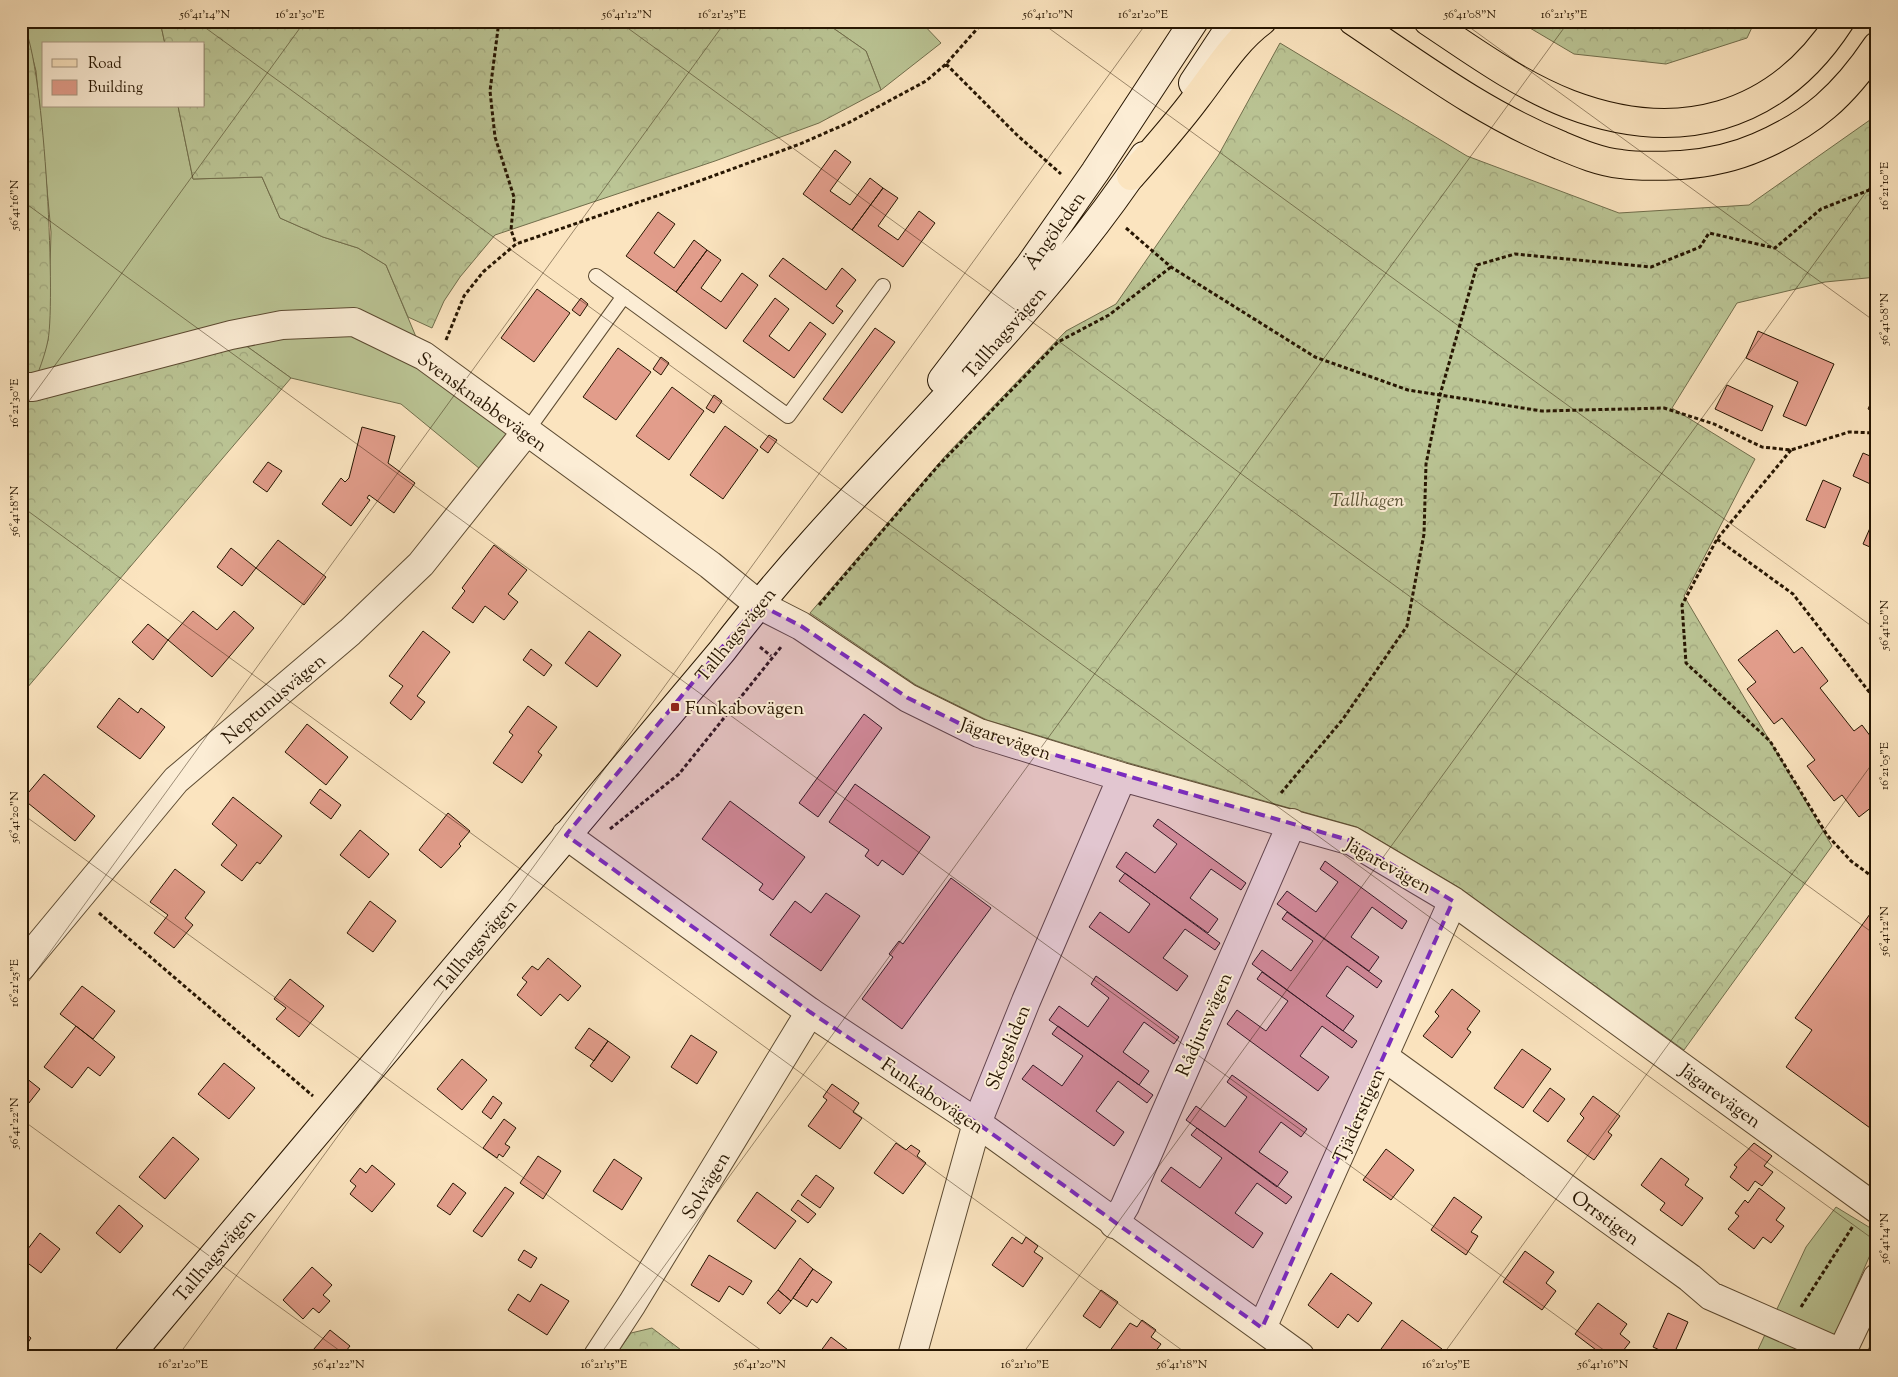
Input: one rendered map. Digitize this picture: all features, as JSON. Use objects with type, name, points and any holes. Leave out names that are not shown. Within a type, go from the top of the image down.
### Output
[{"type":"main road","points":[[1131,176],[1197,98],[1226,58],[1262,21]]},
{"type":"main road","points":[[1348,21],[1363,28],[1486,111],[1580,154],[1620,164],[1666,166],[1707,163],[1745,153],[1781,137],[1814,117],[1843,92],[1877,46]]},
{"type":"main road","points":[[1428,21],[1533,87],[1569,104],[1643,123],[1672,124],[1705,120],[1740,110],[1761,98],[1800,71],[1822,49],[1840,21]]},
{"type":"street","name":"Ängöleden","points":[[868,480],[955,361],[1036,257],[1194,21]]},
{"type":"street","name":"Tallhagsvägen","points":[[129,1356],[334,1114],[576,842],[758,604],[868,480],[965,378],[1079,244],[1131,176],[1234,21]]},
{"type":"street","name":"Svensknabbevägen","points":[[21,387],[33,387],[119,366],[231,335],[291,324],[354,322],[424,356],[710,565],[758,604]]},
{"type":"street","name":"Neptunusvägen","points":[[21,967],[176,780],[350,632],[421,564],[526,432]]},
{"type":"street","name":"Jägarevägen","points":[[758,604],[801,626],[908,698],[979,733],[1122,777],[1352,841],[1453,901],[1872,1206]]},
{"type":"street","name":"Skogsliden","points":[[912,1356],[977,1123],[1026,1001],[1122,777]]},
{"type":"street","name":"Rådjursvägen","points":[[1114,1224],[1125,1206],[1292,824]]},
{"type":"street","name":"Funkabovägen","points":[[576,842],[810,1012],[977,1123],[1114,1224],[1300,1356]]},
{"type":"street","name":"Tjäderstigen","points":[[1262,1328],[1453,901]]},
{"type":"street","name":"Solvägen","points":[[598,1356],[632,1304],[810,1012]]},
{"type":"street","name":"Orrstigen","points":[[1384,1057],[1690,1278],[1711,1296],[1840,1354]]},
{"type":"street","points":[[1840,1354],[1877,1278]]},
{"type":"lane","points":[[596,276],[788,416],[883,286]]},
{"type":"lane","points":[[526,432],[624,296]]},
{"type":"path","points":[[500,21],[490,91],[494,137],[514,197],[511,230],[516,244]]},
{"type":"path","points":[[436,365],[464,296],[483,272],[516,244],[683,187],[800,144],[848,123],[926,81],[946,64],[984,21]]},
{"type":"path","points":[[946,64],[1018,136],[1067,180]]},
{"type":"path","points":[[1261,816],[1343,719],[1407,626],[1424,534],[1426,464],[1440,395],[1477,265],[1515,254],[1651,267],[1700,247],[1709,234],[1775,248],[1821,209],[1877,186]]},
{"type":"path","points":[[1119,222],[1171,267],[1315,357],[1408,390],[1542,411],[1664,408],[1714,424],[1762,447],[1791,450],[1848,432],[1877,433]]},
{"type":"path","points":[[576,842],[680,774],[771,656],[801,626],[938,466],[1058,342],[1109,315],[1171,267]]},
{"type":"path","points":[[1791,450],[1717,539],[1682,605],[1686,663],[1770,741],[1827,835],[1851,861],[1877,880]]},
{"type":"path","points":[[1717,539],[1793,594],[1877,702]]},
{"type":"path","points":[[80,897],[334,1114]]},
{"type":"path","points":[[1786,1330],[1872,1206]]},
{"type":"highlighted area","points":[[758,604],[801,626],[908,698],[979,733],[1352,841],[1453,901],[1262,1328],[977,1123],[810,1012],[566,835]]},
{"type":"green space","points":[[21,21],[29,41],[36,76],[42,123],[49,228],[50,315],[48,340],[33,387],[231,335],[291,378],[21,695]]},
{"type":"green space","points":[[23,21],[160,21],[165,42],[42,42],[42,108],[178,108],[193,179],[262,177],[280,218],[323,237],[358,248],[386,265],[424,356],[526,432],[491,478],[401,404],[291,378],[231,335],[33,387],[48,340],[51,232],[36,71]]},
{"type":"green space","points":[[160,21],[823,21],[866,51],[881,90],[819,123],[715,161],[495,235],[460,277],[444,301],[432,328],[408,317],[386,265],[358,248],[323,237],[280,218],[262,177],[193,179],[178,108],[205,108],[205,42],[165,42]]},
{"type":"green space","points":[[823,21],[920,21],[941,43],[881,90],[866,51]]},
{"type":"green space","points":[[1518,21],[1755,21],[1747,38],[1666,64],[1574,54]]},
{"type":"green space","name":"Tallhagen","points":[[1280,43],[1467,156],[1619,213],[1749,205],[1877,115],[1877,277],[1825,282],[1737,303],[1672,408],[1755,459],[1684,596],[1832,846],[1684,1050],[1458,887],[1357,827],[1129,763],[987,720],[916,685],[810,613],[946,455],[1066,331],[1116,304],[1218,156]]},
{"type":"green space","points":[[1836,1207],[1877,1232],[1877,1239],[1826,1356],[1755,1356],[1806,1247]]},
{"type":"green space","points":[[652,1328],[689,1356],[615,1356],[631,1333]]},
{"type":"building","points":[[835,150],[851,162],[830,191],[850,205],[870,178],[883,188],[852,230],[803,194]]},
{"type":"building","points":[[883,188],[898,198],[878,226],[898,240],[919,211],[935,223],[903,267],[852,230]]},
{"type":"building","points":[[658,212],[675,224],[654,253],[674,268],[694,240],[707,250],[676,292],[626,256]]},
{"type":"building","points":[[707,250],[721,260],[701,288],[721,302],[742,273],[758,285],[726,329],[676,292]]},
{"type":"building","points":[[783,258],[826,290],[842,268],[856,280],[836,306],[843,311],[833,324],[769,276]]},
{"type":"building","points":[[537,289],[570,313],[534,362],[501,338]]},
{"type":"building","points":[[581,298],[588,304],[580,316],[572,310]]},
{"type":"building","points":[[775,298],[789,309],[769,336],[789,351],[810,322],[826,334],[794,378],[743,341]]},
{"type":"building","points":[[875,328],[895,342],[842,413],[823,399]]},
{"type":"building","points":[[1758,331],[1834,364],[1806,426],[1783,416],[1798,382],[1746,358]]},
{"type":"building","points":[[618,348],[651,372],[616,420],[583,397]]},
{"type":"building","points":[[661,357],[669,363],[661,375],[653,369]]},
{"type":"building","points":[[1727,385],[1773,406],[1762,431],[1715,409]]},
{"type":"building","points":[[672,387],[704,411],[669,460],[636,436]]},
{"type":"building","points":[[1877,389],[1877,413],[1868,409]]},
{"type":"building","points":[[714,395],[722,401],[714,413],[706,408]]},
{"type":"building","points":[[725,426],[758,450],[723,499],[690,475]]},
{"type":"building","points":[[362,427],[395,436],[388,463],[415,483],[394,513],[369,495],[367,498],[370,500],[351,526],[322,504],[341,478],[345,482],[349,478]]},
{"type":"building","points":[[769,435],[777,440],[768,453],[760,447]]},
{"type":"building","points":[[1863,453],[1877,459],[1877,487],[1853,476]]},
{"type":"building","points":[[268,462],[282,471],[267,492],[253,482]]},
{"type":"building","points":[[1823,480],[1841,488],[1825,528],[1806,520]]},
{"type":"building","points":[[1877,512],[1877,550],[1863,544]]},
{"type":"building","points":[[278,540],[326,577],[304,605],[256,568]]},
{"type":"building","points":[[494,545],[527,570],[508,594],[518,602],[504,620],[485,606],[473,623],[452,608],[465,591],[462,588]]},
{"type":"building","points":[[231,548],[256,568],[242,586],[217,567]]},
{"type":"building","points":[[193,611],[217,630],[234,611],[254,628],[212,677],[168,640]]},
{"type":"building","points":[[148,624],[168,640],[153,660],[132,642]]},
{"type":"building","points":[[1777,630],[1794,653],[1802,647],[1828,681],[1820,688],[1854,731],[1862,725],[1877,745],[1877,803],[1859,817],[1842,795],[1834,801],[1807,766],[1815,760],[1782,718],[1774,724],[1747,689],[1756,682],[1738,660]]},
{"type":"building","points":[[423,631],[450,652],[417,696],[425,702],[411,720],[390,703],[403,686],[389,676]]},
{"type":"building","points":[[589,631],[621,655],[597,687],[565,663]]},
{"type":"building","points":[[531,649],[552,665],[544,676],[523,660]]},
{"type":"building","points":[[119,698],[138,713],[141,708],[165,727],[140,759],[97,727]]},
{"type":"building","points":[[528,706],[557,727],[538,752],[542,755],[522,783],[493,763],[513,735],[509,732]]},
{"type":"building","points":[[864,714],[882,728],[818,817],[799,803]]},
{"type":"building","points":[[307,724],[348,757],[326,785],[285,752]]},
{"type":"building","points":[[44,774],[95,816],[75,841],[23,799]]},
{"type":"building","points":[[855,784],[930,837],[903,875],[882,860],[878,866],[865,856],[869,850],[829,822]]},
{"type":"building","points":[[320,789],[341,805],[331,819],[310,803]]},
{"type":"building","points":[[233,797],[282,836],[260,864],[257,862],[242,881],[221,865],[237,845],[212,824]]},
{"type":"building","points":[[730,801],[805,857],[773,900],[759,890],[763,884],[702,839]]},
{"type":"building","points":[[448,813],[470,831],[459,844],[461,846],[441,868],[419,850]]},
{"type":"building","points":[[1158,819],[1246,883],[1241,890],[1211,869],[1190,898],[1218,919],[1208,933],[1116,867],[1126,852],[1155,873],[1177,844],[1153,826]]},
{"type":"building","points":[[360,830],[389,854],[369,878],[340,855]]},
{"type":"building","points":[[1325,861],[1407,921],[1402,929],[1372,907],[1351,937],[1379,957],[1369,971],[1277,904],[1287,891],[1316,912],[1338,882],[1320,869]]},
{"type":"building","points":[[175,869],[205,892],[185,918],[193,925],[174,948],[154,933],[168,915],[150,902]]},
{"type":"building","points":[[1125,873],[1220,943],[1215,950],[1185,929],[1163,958],[1188,976],[1177,991],[1089,927],[1100,912],[1129,933],[1150,904],[1119,881]]},
{"type":"building","points":[[951,878],[991,908],[902,1029],[862,999],[893,957],[889,954],[899,941],[903,944]]},
{"type":"building","points":[[826,893],[860,916],[821,971],[770,935],[795,901],[811,913]]},
{"type":"building","points":[[370,901],[396,921],[373,952],[347,933]]},
{"type":"building","points":[[1287,912],[1382,981],[1377,988],[1347,966],[1326,996],[1354,1016],[1343,1031],[1252,964],[1262,950],[1291,971],[1313,941],[1282,919]]},
{"type":"building","points":[[1870,914],[1877,919],[1877,1029],[1872,1035],[1877,1039],[1877,1133],[1786,1067],[1812,1030],[1795,1018]]},
{"type":"building","points":[[548,958],[581,986],[568,1001],[560,994],[541,1016],[517,995],[527,982],[522,978],[532,966],[538,970]]},
{"type":"building","points":[[1262,972],[1357,1041],[1352,1048],[1322,1026],[1300,1056],[1329,1077],[1318,1091],[1227,1024],[1237,1010],[1266,1031],[1288,1001],[1257,979]]},
{"type":"building","points":[[1096,976],[1179,1037],[1174,1044],[1144,1022],[1123,1052],[1149,1071],[1139,1085],[1049,1020],[1059,1006],[1088,1027],[1109,998],[1091,984]]},
{"type":"building","points":[[290,979],[324,1006],[299,1037],[276,1019],[286,1008],[274,999]]},
{"type":"building","points":[[82,986],[115,1011],[93,1039],[60,1014]]},
{"type":"building","points":[[1452,989],[1480,1011],[1467,1029],[1471,1032],[1452,1058],[1423,1036],[1439,1016],[1435,1012]]},
{"type":"building","points":[[76,1026],[115,1057],[100,1076],[88,1067],[72,1088],[44,1067]]},
{"type":"building","points":[[1058,1026],[1153,1095],[1147,1103],[1118,1081],[1096,1111],[1124,1132],[1114,1146],[1022,1079],[1033,1065],[1062,1086],[1083,1056],[1052,1034]]},
{"type":"building","points":[[589,1028],[608,1041],[594,1061],[575,1048]]},
{"type":"building","points":[[691,1035],[717,1052],[697,1084],[671,1067]]},
{"type":"building","points":[[608,1041],[630,1057],[612,1082],[590,1066]]},
{"type":"building","points":[[1522,1049],[1551,1069],[1523,1108],[1494,1088]]},
{"type":"building","points":[[462,1059],[487,1080],[462,1110],[437,1089]]},
{"type":"building","points":[[224,1063],[255,1088],[229,1119],[198,1094]]},
{"type":"building","points":[[21,1074],[40,1089],[21,1113]]},
{"type":"building","points":[[1232,1075],[1307,1129],[1301,1137],[1281,1122],[1259,1152],[1288,1172],[1277,1187],[1186,1120],[1196,1106],[1225,1127],[1247,1097],[1227,1082]]},
{"type":"building","points":[[832,1084],[859,1103],[853,1112],[862,1118],[840,1149],[808,1126],[827,1100],[823,1097]]},
{"type":"building","points":[[1550,1088],[1565,1099],[1548,1122],[1533,1111]]},
{"type":"building","points":[[493,1096],[502,1103],[491,1119],[482,1112]]},
{"type":"building","points":[[1593,1096],[1620,1116],[1608,1132],[1612,1135],[1594,1160],[1567,1141],[1584,1118],[1580,1114]]},
{"type":"building","points":[[504,1119],[516,1128],[505,1144],[510,1147],[503,1157],[499,1154],[497,1158],[483,1148]]},
{"type":"building","points":[[1197,1128],[1292,1197],[1286,1204],[1257,1183],[1235,1213],[1263,1233],[1253,1248],[1161,1181],[1171,1167],[1200,1188],[1222,1158],[1191,1135]]},
{"type":"building","points":[[173,1137],[199,1159],[165,1199],[139,1177]]},
{"type":"building","points":[[896,1143],[906,1150],[911,1145],[920,1151],[917,1156],[926,1163],[903,1194],[874,1173]]},
{"type":"building","points":[[1754,1143],[1772,1156],[1764,1166],[1773,1172],[1762,1186],[1755,1181],[1748,1191],[1730,1177],[1737,1167],[1734,1165]]},
{"type":"building","points":[[1386,1149],[1414,1170],[1391,1200],[1363,1180]]},
{"type":"building","points":[[538,1156],[561,1171],[543,1199],[520,1183]]},
{"type":"building","points":[[1661,1158],[1689,1179],[1685,1185],[1703,1198],[1682,1226],[1660,1210],[1665,1203],[1641,1185]]},
{"type":"building","points":[[614,1159],[642,1178],[622,1210],[593,1191]]},
{"type":"building","points":[[372,1165],[395,1184],[372,1212],[350,1194],[356,1186],[350,1181],[360,1168],[366,1173]]},
{"type":"building","points":[[816,1175],[834,1188],[820,1208],[801,1195]]},
{"type":"building","points":[[453,1183],[466,1193],[450,1215],[437,1206]]},
{"type":"building","points":[[505,1187],[514,1193],[482,1237],[473,1231]]},
{"type":"building","points":[[1759,1188],[1785,1208],[1776,1220],[1784,1226],[1771,1243],[1763,1237],[1754,1249],[1728,1229],[1739,1216],[1735,1213],[1745,1200],[1748,1203]]},
{"type":"building","points":[[757,1192],[796,1221],[775,1249],[737,1221]]},
{"type":"building","points":[[1454,1197],[1482,1217],[1471,1232],[1478,1236],[1466,1255],[1431,1230]]},
{"type":"building","points":[[798,1200],[816,1214],[808,1223],[791,1210]]},
{"type":"building","points":[[119,1205],[143,1226],[120,1253],[96,1233]]},
{"type":"building","points":[[40,1233],[60,1249],[41,1273],[21,1258]]},
{"type":"building","points":[[1012,1237],[1022,1244],[1026,1237],[1038,1246],[1034,1252],[1043,1258],[1023,1287],[992,1265]]},
{"type":"building","points":[[524,1250],[537,1258],[531,1268],[518,1260]]},
{"type":"building","points":[[1525,1251],[1554,1272],[1546,1283],[1556,1291],[1542,1310],[1503,1282]]},
{"type":"building","points":[[709,1255],[752,1281],[743,1295],[729,1286],[719,1302],[691,1285]]},
{"type":"building","points":[[800,1258],[813,1269],[791,1301],[778,1290]]},
{"type":"building","points":[[312,1267],[332,1285],[323,1295],[330,1301],[319,1313],[313,1308],[303,1319],[283,1300]]},
{"type":"building","points":[[813,1269],[832,1282],[817,1303],[812,1299],[807,1307],[793,1298]]},
{"type":"building","points":[[1331,1273],[1372,1303],[1358,1322],[1348,1314],[1338,1328],[1308,1305]]},
{"type":"building","points":[[541,1284],[569,1301],[547,1335],[508,1310],[518,1294],[530,1302]]},
{"type":"building","points":[[778,1290],[791,1301],[780,1314],[767,1303]]},
{"type":"building","points":[[1101,1290],[1118,1302],[1100,1328],[1083,1316]]},
{"type":"building","points":[[1598,1303],[1627,1324],[1620,1334],[1630,1342],[1619,1356],[1611,1356],[1607,1353],[1604,1356],[1575,1334]]},
{"type":"building","points":[[1668,1313],[1688,1322],[1673,1356],[1653,1347]]},
{"type":"building","points":[[1142,1320],[1156,1330],[1151,1337],[1161,1344],[1152,1356],[1114,1356],[1109,1352],[1130,1323],[1137,1327]]},
{"type":"building","points":[[1402,1320],[1442,1349],[1437,1356],[1376,1356]]},
{"type":"building","points":[[21,1330],[31,1338],[25,1347],[29,1350],[24,1356],[21,1356]]},
{"type":"building","points":[[330,1330],[350,1346],[342,1356],[308,1356]]},
{"type":"building","points":[[831,1337],[856,1356],[817,1356]]},
{"type":"place","name":"Funkabovägen","points":[[675,707]]}]
